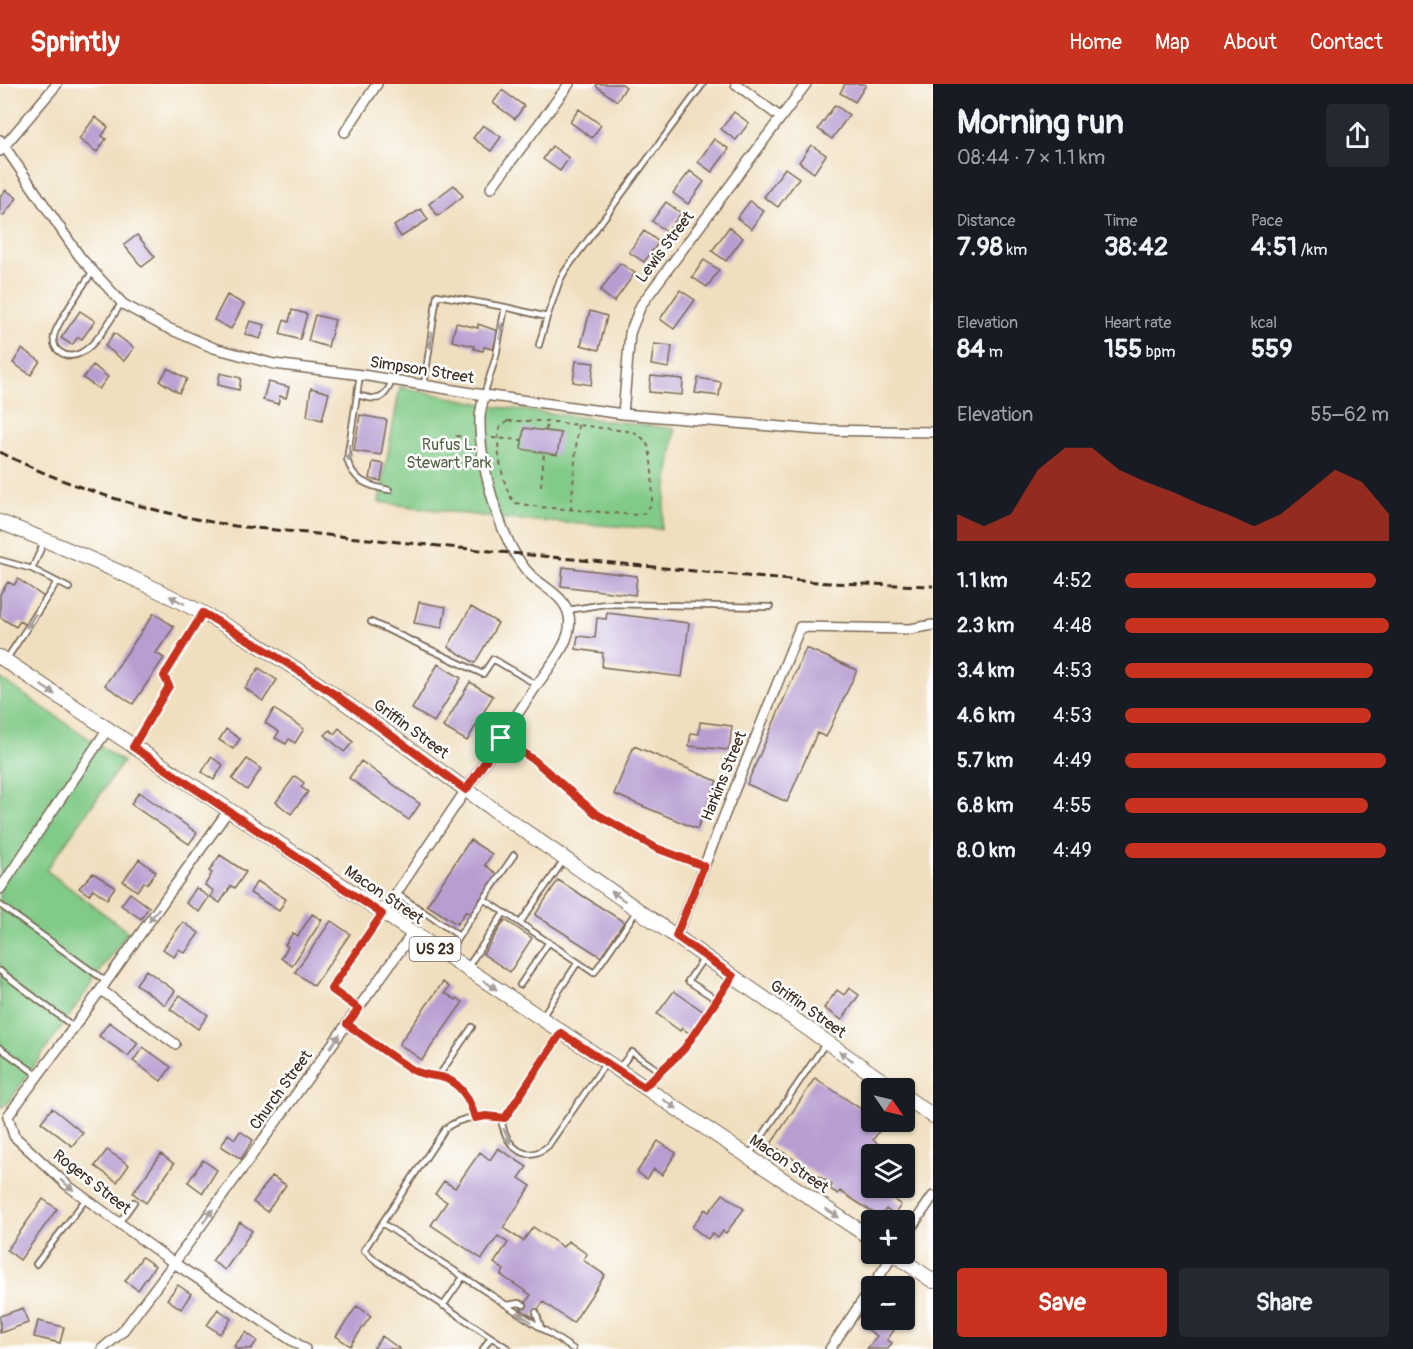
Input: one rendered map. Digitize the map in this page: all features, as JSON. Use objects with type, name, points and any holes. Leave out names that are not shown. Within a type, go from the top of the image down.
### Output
[{"type":"main road","name":"Griffin Street","points":[[0,522],[80,553],[203,613],[271,653],[336,695],[466,790],[878,1078]]},
{"type":"main road","name":"Macon Street","points":[[3,659],[861,1232]]},
{"type":"main road","points":[[915,1104],[933,1116]]},
{"type":"main road","points":[[908,1264],[933,1281]]},
{"type":"street","points":[[2,145],[57,84]]},
{"type":"street","points":[[345,132],[377,84]]},
{"type":"street","points":[[491,188],[569,84]]},
{"type":"street","points":[[736,84],[780,117]]},
{"type":"street","name":"Lewis Street","points":[[623,414],[630,333],[636,314],[648,294],[806,84]]},
{"type":"street","name":"Simpson Street","points":[[2,145],[80,257],[122,302],[164,326],[214,348],[274,364],[623,414],[820,430],[933,432]]},
{"type":"street","points":[[382,914],[537,685],[567,636],[570,620],[568,610],[558,597],[527,571],[501,523],[485,466],[480,417],[484,395]]},
{"type":"street","name":"Harkins Street","points":[[676,936],[800,627],[910,629],[933,625]]},
{"type":"street","points":[[0,889],[107,730]]},
{"type":"street","name":"Rogers Street","points":[[228,811],[39,1076],[4,1118],[14,1136],[67,1185],[174,1263],[305,1349]]},
{"type":"street","name":"Church Street","points":[[102,1349],[122,1332],[174,1263],[412,934]]},
{"type":"street","points":[[104,986],[176,1044]]},
{"type":"street","points":[[915,1222],[933,1196]]},
{"type":"street","points":[[830,1349],[887,1264]]},
{"type":"lane","points":[[539,345],[565,271],[704,84]]},
{"type":"lane","points":[[93,271],[56,331],[54,344],[56,349],[61,354],[71,357],[82,353],[98,337],[122,302]]},
{"type":"lane","points":[[424,386],[437,295],[547,317]]},
{"type":"lane","points":[[484,395],[496,356],[505,307]]},
{"type":"lane","points":[[360,375],[347,459],[361,482],[389,490]]},
{"type":"lane","points":[[357,395],[377,400],[384,396],[392,380]]},
{"type":"lane","points":[[32,569],[45,540]]},
{"type":"lane","points":[[0,560],[32,569],[69,588]]},
{"type":"lane","points":[[3,659],[57,582]]},
{"type":"lane","points":[[568,610],[605,604],[770,607]]},
{"type":"lane","points":[[133,747],[169,686],[164,676],[203,613]]},
{"type":"lane","points":[[371,621],[483,674],[492,658],[537,685]]},
{"type":"lane","points":[[501,738],[534,760],[595,813],[656,848],[704,866]]},
{"type":"lane","points":[[447,957],[514,855]]},
{"type":"lane","points":[[520,923],[565,859]]},
{"type":"lane","points":[[396,893],[459,936]]},
{"type":"lane","points":[[484,899],[594,973],[637,909]]},
{"type":"lane","points":[[0,905],[104,986]]},
{"type":"lane","points":[[466,970],[504,913]]},
{"type":"lane","points":[[359,1009],[331,989],[382,914]]},
{"type":"lane","points":[[520,985],[549,942]]},
{"type":"lane","points":[[705,957],[688,981],[717,1000]]},
{"type":"lane","points":[[540,1019],[578,962]]},
{"type":"lane","points":[[0,970],[74,1027]]},
{"type":"lane","points":[[644,1087],[684,1049],[733,976]]},
{"type":"lane","points":[[347,1024],[393,1058],[419,1073],[452,1082],[467,1095],[475,1118]]},
{"type":"lane","points":[[438,1077],[472,1027]]},
{"type":"lane","points":[[561,1033],[502,1124],[513,1146],[528,1154],[541,1152],[557,1136],[612,1066],[632,1052],[661,1072]]},
{"type":"lane","points":[[748,1156],[826,1042]]},
{"type":"lane","points":[[0,1048],[39,1076]]},
{"type":"lane","points":[[505,1118],[486,1116],[458,1120],[445,1129],[364,1250],[375,1260],[509,1349]]},
{"type":"lane","points":[[36,1264],[86,1199]]},
{"type":"lane","points":[[119,1223],[134,1202]]},
{"type":"lane","points":[[382,1223],[573,1349]]},
{"type":"lane","points":[[443,1306],[463,1276]]},
{"type":"lane","points":[[507,1305],[524,1305]]},
{"type":"lane","points":[[536,1312],[541,1328]]},
{"type":"lane","points":[[483,1349],[491,1337]]},
{"type":"path","points":[[508,421],[547,421],[634,432],[644,440],[650,453],[652,500],[648,509],[638,515],[540,507],[512,500],[505,484],[498,438],[500,427],[508,421]]},
{"type":"path","points":[[546,430],[547,421]]},
{"type":"path","points":[[571,510],[578,424]]},
{"type":"path","points":[[456,436],[464,437]]},
{"type":"path","points":[[488,438],[522,440]]},
{"type":"path","points":[[541,486],[544,453]]},
{"type":"green space","name":"Rufus L. Stewart Park","points":[[400,387],[498,407],[675,429],[661,529],[504,519],[379,502]]},
{"type":"green space","points":[[0,678],[123,762],[46,870],[128,932],[8,1103],[0,1108]]},
{"type":"building","points":[[597,84],[622,84],[626,87],[617,101],[596,86]]},
{"type":"building","points":[[845,84],[866,85],[855,102],[840,93]]},
{"type":"building","points":[[502,90],[524,106],[515,119],[493,103]]},
{"type":"building","points":[[835,105],[849,115],[832,139],[818,129]]},
{"type":"building","points":[[579,109],[601,125],[592,138],[570,122]]},
{"type":"building","points":[[734,112],[749,123],[736,140],[721,129]]},
{"type":"building","points":[[95,117],[108,127],[102,136],[106,139],[97,152],[79,139]]},
{"type":"building","points":[[483,125],[501,137],[491,151],[473,138]]},
{"type":"building","points":[[714,139],[729,149],[712,172],[698,162]]},
{"type":"building","points":[[811,145],[826,155],[814,173],[799,162]]},
{"type":"building","points":[[552,146],[569,158],[560,171],[543,159]]},
{"type":"building","points":[[785,168],[799,178],[778,207],[764,197]]},
{"type":"building","points":[[690,171],[704,182],[688,204],[673,193]]},
{"type":"building","points":[[454,185],[463,196],[438,216],[429,204]]},
{"type":"building","points":[[6,190],[17,198],[3,216],[0,214],[0,197]]},
{"type":"building","points":[[750,201],[764,211],[752,229],[737,218]]},
{"type":"building","points":[[666,202],[681,213],[667,232],[652,221]]},
{"type":"building","points":[[421,209],[428,220],[401,237],[394,226]]},
{"type":"building","points":[[729,227],[743,238],[726,261],[712,251]]},
{"type":"building","points":[[644,231],[659,242],[644,262],[629,252]]},
{"type":"building","points":[[137,235],[155,257],[142,267],[124,245]]},
{"type":"building","points":[[704,260],[719,270],[707,287],[692,277]]},
{"type":"building","points":[[620,263],[635,273],[614,302],[600,291]]},
{"type":"building","points":[[680,290],[695,300],[674,329],[660,319]]},
{"type":"building","points":[[227,295],[244,304],[231,329],[214,320]]},
{"type":"building","points":[[292,310],[307,314],[300,340],[280,334],[284,320],[289,322]]},
{"type":"building","points":[[80,311],[95,321],[82,339],[78,337],[72,345],[61,338]]},
{"type":"building","points":[[590,311],[607,316],[599,350],[581,345]]},
{"type":"building","points":[[315,315],[335,320],[328,347],[308,341]]},
{"type":"building","points":[[250,321],[265,325],[260,339],[245,334]]},
{"type":"building","points":[[456,323],[478,328],[478,324],[498,331],[493,349],[484,347],[483,351],[474,349],[474,346],[452,341]]},
{"type":"building","points":[[114,333],[134,348],[124,361],[105,346]]},
{"type":"building","points":[[654,344],[672,346],[669,368],[651,365]]},
{"type":"building","points":[[22,349],[40,361],[31,375],[13,363]]},
{"type":"building","points":[[576,361],[594,363],[591,385],[573,382]]},
{"type":"building","points":[[93,365],[108,377],[99,389],[83,378]]},
{"type":"building","points":[[168,368],[187,379],[179,393],[160,381]]},
{"type":"building","points":[[220,373],[241,378],[239,390],[218,385]]},
{"type":"building","points":[[651,376],[683,379],[682,395],[649,392]]},
{"type":"building","points":[[698,378],[721,382],[719,396],[695,393]]},
{"type":"building","points":[[268,382],[289,387],[286,398],[280,396],[278,404],[263,400]]},
{"type":"building","points":[[311,388],[329,393],[322,420],[307,416]]},
{"type":"building","points":[[360,415],[387,420],[381,455],[354,451]]},
{"type":"building","points":[[524,428],[561,433],[557,455],[521,449]]},
{"type":"building","points":[[373,462],[384,464],[381,481],[370,479]]},
{"type":"building","points":[[563,567],[637,576],[635,595],[561,586]]},
{"type":"building","points":[[18,579],[44,597],[26,625],[20,621],[16,627],[0,617],[0,594],[8,582],[14,585]]},
{"type":"building","points":[[419,602],[446,607],[442,628],[414,623]]},
{"type":"building","points":[[471,607],[498,623],[475,663],[448,647]]},
{"type":"building","points":[[154,613],[174,627],[156,653],[164,658],[133,704],[105,685]]},
{"type":"building","points":[[607,613],[689,623],[682,677],[602,667],[603,653],[576,649],[578,636],[595,638],[597,618],[606,619]]},
{"type":"building","points":[[806,648],[857,670],[826,737],[817,733],[787,802],[747,784]]},
{"type":"building","points":[[438,664],[461,678],[434,722],[412,709]]},
{"type":"building","points":[[259,668],[277,680],[263,701],[245,688]]},
{"type":"building","points":[[470,682],[493,696],[467,741],[443,727]]},
{"type":"building","points":[[274,709],[304,729],[295,743],[289,739],[286,744],[275,738],[279,732],[265,723]]},
{"type":"building","points":[[700,722],[732,726],[729,750],[689,746],[691,733],[699,734]]},
{"type":"building","points":[[339,728],[353,742],[344,752],[325,735],[330,730],[334,734]]},
{"type":"building","points":[[226,729],[240,739],[233,749],[219,740]]},
{"type":"building","points":[[634,746],[717,781],[697,829],[614,794]]},
{"type":"building","points":[[211,757],[223,765],[214,780],[202,772]]},
{"type":"building","points":[[247,759],[261,769],[247,790],[232,779]]},
{"type":"building","points":[[361,761],[420,804],[409,820],[349,778]]},
{"type":"building","points":[[295,776],[304,783],[301,787],[308,792],[291,814],[276,802]]},
{"type":"building","points":[[139,792],[197,833],[189,844],[131,804]]},
{"type":"building","points":[[470,840],[492,854],[485,865],[497,874],[470,914],[466,911],[457,924],[427,905]]},
{"type":"building","points":[[220,855],[246,872],[235,888],[231,886],[220,903],[211,897],[214,891],[205,885],[212,873],[209,871]]},
{"type":"building","points":[[139,859],[156,872],[147,884],[144,882],[137,891],[123,881]]},
{"type":"building","points":[[93,873],[115,887],[107,899],[93,889],[89,895],[79,888]]},
{"type":"building","points":[[558,880],[624,922],[601,957],[535,915]]},
{"type":"building","points":[[257,881],[286,899],[279,911],[250,893]]},
{"type":"building","points":[[196,888],[209,897],[199,912],[186,903]]},
{"type":"building","points":[[130,893],[149,907],[141,919],[121,905]]},
{"type":"building","points":[[312,914],[322,920],[292,966],[281,958],[288,947],[285,945],[293,933],[298,936]]},
{"type":"building","points":[[505,920],[532,938],[510,972],[483,954]]},
{"type":"building","points":[[331,921],[350,934],[314,986],[295,972]]},
{"type":"building","points":[[183,922],[199,933],[185,953],[179,949],[174,957],[163,949]]},
{"type":"building","points":[[146,970],[175,991],[165,1005],[136,984]]},
{"type":"building","points":[[443,982],[449,987],[445,993],[463,1002],[422,1060],[399,1044]]},
{"type":"building","points":[[849,988],[859,995],[842,1020],[824,1008],[837,990],[844,995]]},
{"type":"building","points":[[674,991],[704,1012],[689,1033],[682,1028],[680,1031],[657,1014]]},
{"type":"building","points":[[180,995],[208,1015],[198,1029],[170,1009]]},
{"type":"building","points":[[109,1022],[138,1043],[128,1056],[99,1036]]},
{"type":"building","points":[[143,1047],[171,1067],[161,1081],[133,1061]]},
{"type":"building","points":[[815,1078],[861,1109],[861,1132],[878,1132],[873,1140],[879,1144],[861,1144],[861,1198],[894,1198],[901,1205],[898,1210],[869,1210],[840,1191],[838,1194],[830,1189],[832,1185],[771,1144]]},
{"type":"building","points":[[52,1108],[83,1133],[72,1146],[41,1122]]},
{"type":"building","points":[[240,1131],[253,1140],[241,1159],[221,1146],[228,1134],[235,1139]]},
{"type":"building","points":[[658,1141],[676,1153],[662,1175],[654,1169],[647,1179],[637,1172]]},
{"type":"building","points":[[498,1148],[527,1167],[519,1178],[531,1186],[503,1228],[523,1241],[533,1227],[563,1247],[568,1241],[587,1254],[583,1260],[605,1275],[573,1323],[543,1302],[533,1317],[521,1309],[531,1295],[501,1275],[504,1270],[494,1263],[508,1243],[498,1236],[482,1259],[431,1225],[447,1202],[435,1194],[444,1181],[455,1188],[480,1152],[490,1160]]},
{"type":"building","points":[[107,1150],[129,1165],[117,1182],[95,1166]]},
{"type":"building","points":[[161,1154],[174,1164],[146,1203],[133,1193]]},
{"type":"building","points":[[203,1160],[217,1170],[203,1193],[188,1182]]},
{"type":"building","points":[[272,1176],[286,1185],[267,1212],[253,1202]]},
{"type":"building","points":[[723,1194],[744,1209],[726,1233],[723,1231],[718,1238],[712,1233],[708,1239],[692,1227],[705,1209],[709,1212]]},
{"type":"building","points":[[43,1199],[57,1209],[20,1260],[7,1250]]},
{"type":"building","points":[[240,1222],[252,1231],[225,1270],[212,1261]]},
{"type":"building","points":[[142,1257],[155,1266],[138,1290],[125,1281]]},
{"type":"building","points":[[178,1285],[191,1294],[181,1309],[167,1299]]},
{"type":"building","points":[[357,1306],[371,1316],[350,1346],[336,1336]]},
{"type":"building","points":[[23,1308],[28,1323],[0,1333],[0,1316]]},
{"type":"building","points":[[218,1309],[231,1319],[220,1334],[207,1325]]},
{"type":"building","points":[[38,1321],[64,1327],[60,1343],[34,1337]]},
{"type":"building","points":[[868,1330],[894,1330],[887,1340],[892,1343],[888,1349],[867,1349],[877,1336]]},
{"type":"building","points":[[246,1332],[257,1341],[251,1349],[237,1349],[234,1346]]},
{"type":"building","points":[[382,1336],[400,1349],[373,1349]]},
{"type":"railway","points":[[0,452],[85,489],[144,507],[235,526],[766,578],[829,583],[933,586]]},
{"type":"route","points":[[203,613],[336,695],[466,790],[501,738],[534,760],[595,813],[656,848],[704,866],[676,936],[733,976],[684,1049],[644,1087],[561,1033],[505,1118],[486,1116],[475,1118],[467,1095],[452,1082],[445,1078],[419,1073],[393,1058],[347,1024],[359,1009],[331,989],[382,914],[133,747],[169,686],[164,676],[203,613]]}]
